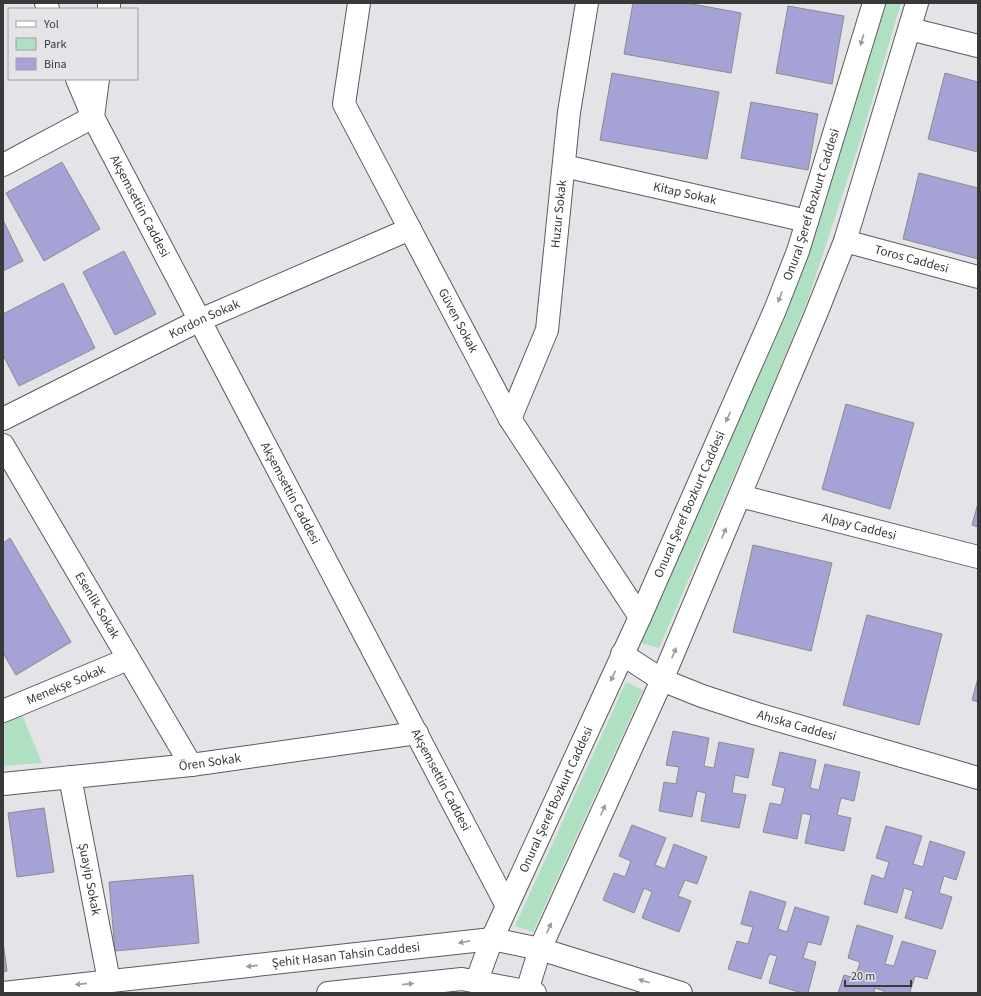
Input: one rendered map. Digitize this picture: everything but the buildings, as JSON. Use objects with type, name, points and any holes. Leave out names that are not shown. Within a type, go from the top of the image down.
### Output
[{"type":"street","name":"Güven Sokak","points":[[359,3],[344,104],[510,418],[640,618]]},
{"type":"street","name":"Huzur Sokak","points":[[510,418],[548,330],[570,112],[587,3]]},
{"type":"street","name":"Onural Şeref Bozkurt Caddesi","points":[[477,987],[492,940],[622,654],[640,618],[775,310],[807,221],[874,3]]},
{"type":"street","points":[[328,993],[446,980],[477,987],[529,992],[540,949],[662,680],[816,314],[845,240],[917,3]]},
{"type":"street","points":[[910,29],[978,46]]},
{"type":"street","name":"Akşemsettin Caddesi","points":[[77,80],[93,117],[507,906]]},
{"type":"street","points":[[3,165],[93,117],[98,80]]},
{"type":"street","name":"Kitap Sokak","points":[[564,166],[807,221]]},
{"type":"street","name":"Kordon Sokak","points":[[3,419],[200,320],[410,229]]},
{"type":"street","name":"Toros Caddesi","points":[[845,240],[978,278]]},
{"type":"street","name":"Esenlik Sokak","points":[[3,445],[191,765]]},
{"type":"street","name":"Alpay Caddesi","points":[[740,496],[978,557]]},
{"type":"street","name":"Ahıska Caddesi","points":[[622,654],[662,680],[757,714],[978,778]]},
{"type":"street","name":"Menekşe Sokak","points":[[3,711],[128,658]]},
{"type":"street","name":"Ören Sokak","points":[[3,784],[191,765],[416,734]]},
{"type":"street","name":"Şuayip Sokak","points":[[70,777],[109,981]]},
{"type":"street","name":"Şehit Hasan Tahsin Caddesi","points":[[3,993],[492,940],[540,949],[682,993]]},
{"type":"green space","points":[[884,3],[901,3],[860,142],[808,299],[769,395],[659,648],[641,643],[785,313],[828,190]]},
{"type":"green space","points":[[626,682],[643,690],[533,932],[515,926]]},
{"type":"green space","points":[[20,710],[42,763],[3,766],[3,718]]}]
